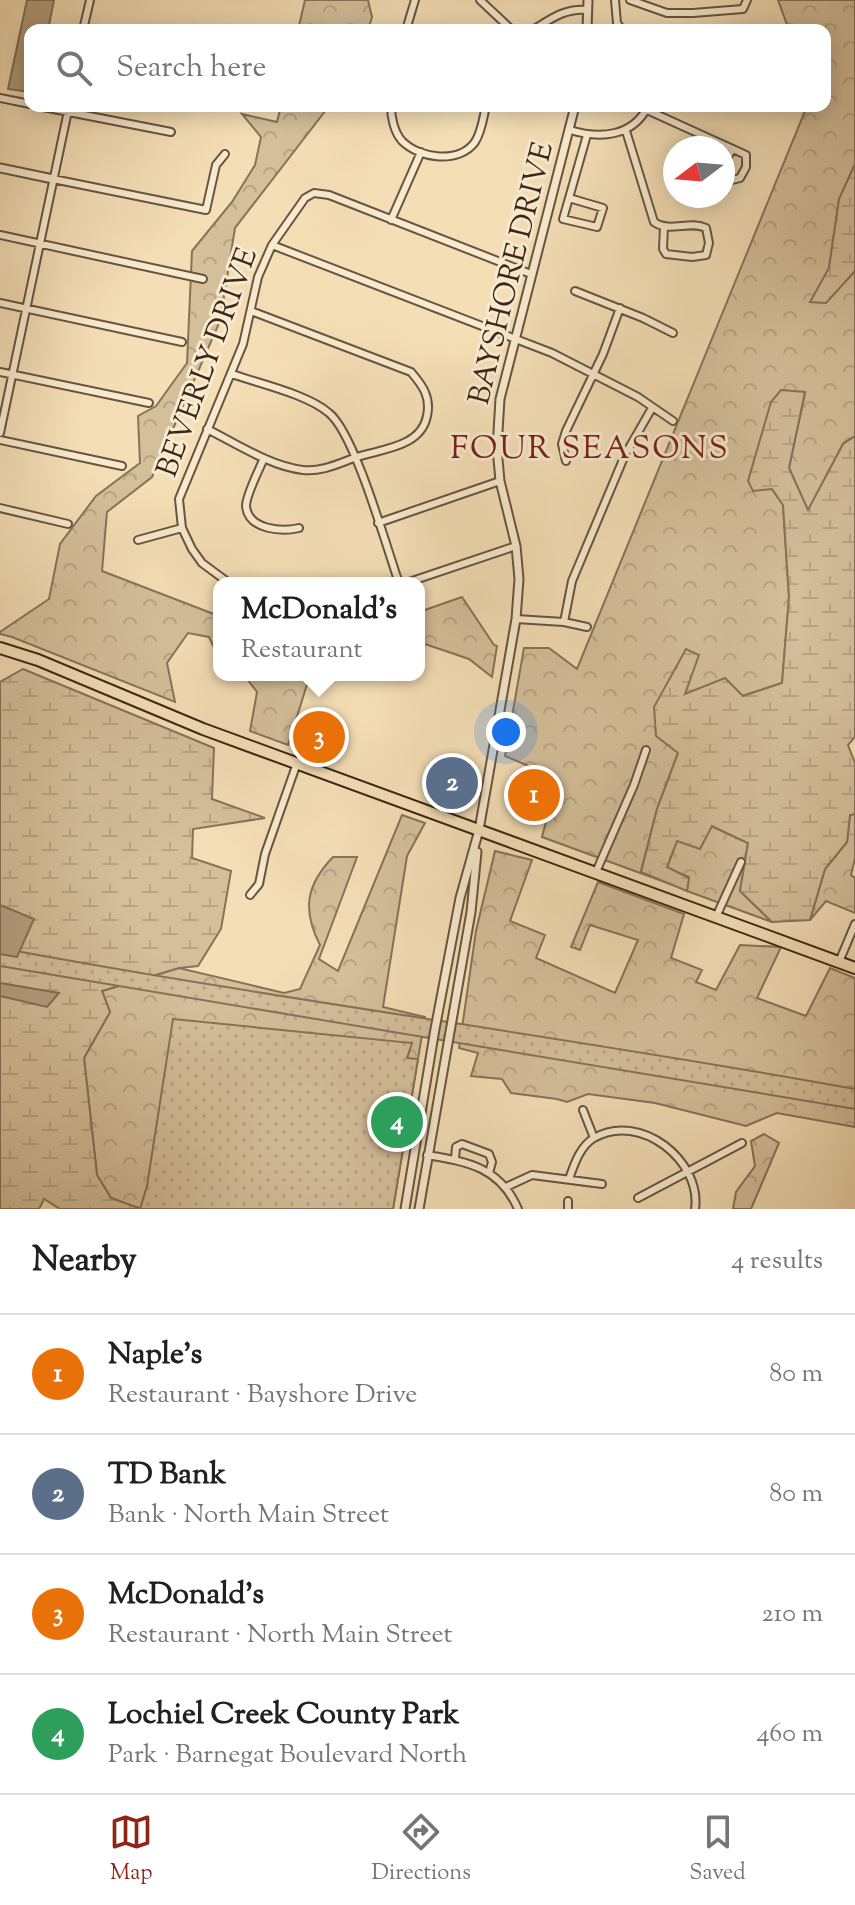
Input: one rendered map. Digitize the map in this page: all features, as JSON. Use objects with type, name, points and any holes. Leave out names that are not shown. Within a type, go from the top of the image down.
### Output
[{"type":"highway","points":[[0,648],[38,660],[203,729],[855,968]]},
{"type":"street","points":[[84,24],[90,0]]},
{"type":"street","points":[[408,24],[415,0]]},
{"type":"street","points":[[480,0],[506,24]]},
{"type":"street","points":[[587,24],[588,0]]},
{"type":"street","points":[[615,0],[618,24]]},
{"type":"street","points":[[630,0],[667,13],[743,9],[747,0]]},
{"type":"street","points":[[728,0],[729,9]]},
{"type":"street","points":[[543,24],[566,10],[588,10]]},
{"type":"street","points":[[0,98],[24,103]]},
{"type":"street","points":[[0,433],[67,112]]},
{"type":"street","points":[[81,112],[171,132]]},
{"type":"street","points":[[392,112],[395,130],[402,141],[440,158],[468,149],[481,130],[485,112]]},
{"type":"street","name":"BAYSHORE DRIVE","points":[[479,830],[516,619],[519,579],[516,546],[500,481],[498,414],[514,340],[574,112]]},
{"type":"street","points":[[570,130],[587,135],[626,131],[644,112]]},
{"type":"street","points":[[656,112],[706,136]]},
{"type":"street","points":[[626,131],[654,222],[664,226],[696,225],[706,228],[709,243],[706,255],[666,254],[663,249],[664,226]]},
{"type":"street","points":[[569,198],[603,208],[597,227],[563,219],[569,198],[587,135]]},
{"type":"street","points":[[735,150],[746,155],[746,167],[740,178],[735,179]]},
{"type":"street","points":[[391,220],[421,152]]},
{"type":"street","points":[[0,168],[206,210],[216,165],[225,154]]},
{"type":"street","name":"BEVERLY DRIVE","points":[[182,528],[179,499],[243,344],[258,277],[272,245],[298,206],[314,193],[329,195],[531,274]]},
{"type":"street","points":[[0,235],[203,279]]},
{"type":"street","points":[[272,245],[552,353],[638,397],[673,421]]},
{"type":"street","points":[[575,291],[673,333]]},
{"type":"street","points":[[0,303],[182,342]]},
{"type":"street","points":[[566,461],[562,444],[566,431],[620,308]]},
{"type":"street","points":[[207,429],[264,458],[308,470],[334,466],[400,444],[419,433],[426,424],[429,404],[422,385],[411,372],[251,311]]},
{"type":"street","points":[[0,372],[149,403]]},
{"type":"street","points":[[232,374],[328,411],[343,430],[355,458],[397,577]]},
{"type":"street","points":[[564,622],[572,581],[625,455],[652,408]]},
{"type":"street","points":[[0,440],[122,466]]},
{"type":"street","points":[[264,458],[247,499],[248,512],[255,521],[283,532],[299,528]]},
{"type":"street","points":[[378,523],[500,481]]},
{"type":"street","points":[[0,508],[68,524]]},
{"type":"street","points":[[138,540],[182,528],[202,563],[221,577]]},
{"type":"street","points":[[424,577],[516,546]]},
{"type":"street","points":[[516,619],[587,627]]},
{"type":"street","points":[[596,872],[646,750]]},
{"type":"street","points":[[250,895],[259,884],[265,854],[297,763]]},
{"type":"street","points":[[419,1209],[471,912],[479,830]]},
{"type":"street","points":[[405,1209],[460,898],[479,830]]},
{"type":"street","points":[[716,917],[741,862]]},
{"type":"street","points":[[839,962],[855,924]]},
{"type":"street","points":[[583,1110],[594,1138]]},
{"type":"street","points":[[569,1179],[576,1160],[594,1138],[610,1132],[632,1132],[676,1155],[689,1172],[695,1188],[695,1209]]},
{"type":"street","points":[[638,1198],[742,1143]]},
{"type":"street","points":[[455,1159],[456,1147],[462,1144],[489,1154],[492,1162],[489,1173]]},
{"type":"street","points":[[427,1155],[455,1159],[489,1173],[506,1187],[518,1209]]},
{"type":"street","points":[[506,1187],[532,1175],[602,1184]]},
{"type":"green space","points":[[305,0],[368,0],[372,17],[370,24],[299,24]]},
{"type":"green space","points":[[778,0],[855,0],[855,164],[839,200],[829,268],[811,302],[826,302],[855,271],[855,436],[843,444],[808,511],[789,468],[805,393],[781,390],[772,489],[783,505],[789,597],[782,683],[742,696],[684,695],[686,649],[678,753],[657,809],[641,871],[673,885],[542,837],[557,778],[505,756],[524,648],[549,648],[577,669],[805,112],[831,112],[831,24],[787,24]]},
{"type":"green space","points":[[280,112],[324,112],[235,228],[220,321],[152,477],[107,512],[102,571],[213,614],[213,645],[209,637],[188,633],[167,663],[175,702],[0,632],[49,599],[60,544],[96,496],[140,463],[138,416],[156,406],[187,363],[192,251],[232,202],[255,165],[261,137],[242,114],[277,122]]},
{"type":"green space","points":[[855,164],[855,271],[826,303],[810,302],[829,268],[839,199]]},
{"type":"green space","points":[[781,390],[805,392],[789,468],[808,510],[843,444],[855,436],[855,737],[848,745],[855,763],[855,814],[850,815],[847,842],[825,869],[810,920],[772,922],[740,891],[748,843],[712,826],[700,849],[677,841],[667,867],[689,878],[687,891],[641,872],[657,809],[678,753],[656,736],[654,707],[686,649],[699,655],[685,694],[725,678],[743,696],[782,683],[789,597],[783,505],[772,489],[753,491],[748,481],[771,402]]},
{"type":"green space","points":[[462,597],[497,646],[492,677],[469,659],[425,644],[425,610]]},
{"type":"green space","points":[[23,669],[214,748],[212,799],[265,818],[193,829],[192,858],[231,871],[221,929],[198,966],[179,968],[102,991],[110,1012],[84,1058],[97,1175],[111,1198],[141,1209],[60,1209],[44,1199],[39,1209],[0,1209],[0,682]]},
{"type":"green space","points":[[249,681],[308,681],[288,745],[250,731],[257,692]]},
{"type":"green space","points":[[855,814],[855,858],[851,875],[855,878],[855,913],[826,901],[810,920],[825,869],[847,842],[850,815]]},
{"type":"green space","points":[[402,815],[425,823],[407,856],[383,1007],[425,1017],[393,1209],[411,1043],[177,1209],[141,1209],[111,1198],[97,1175],[84,1058],[110,1012],[102,991],[179,968],[284,993],[300,989],[320,945],[309,909],[312,888],[333,857],[357,857],[319,959],[338,971]]},
{"type":"green space","points":[[711,826],[748,843],[740,891],[772,922],[687,891],[689,877],[667,868],[677,841]]},
{"type":"green space","points":[[495,851],[532,860],[510,921],[545,935],[536,958],[615,993],[638,940],[590,925],[580,950],[571,947],[598,882],[684,914],[671,958],[702,970],[696,982],[716,990],[740,945],[781,947],[757,998],[806,1016],[830,968],[855,978],[855,1127],[777,1113],[746,1126],[655,1103],[588,1094],[567,1102],[511,1093],[502,1079],[471,1076],[478,1053],[459,1048],[476,931]]},
{"type":"green space","points":[[0,948],[855,1089],[855,1109],[0,966]]},
{"type":"green space","points":[[173,1019],[412,1043],[407,1058],[418,1059],[393,1209],[140,1209],[147,1186]]},
{"type":"green space","points":[[764,1134],[779,1143],[751,1209],[733,1209],[736,1192],[755,1166],[751,1141]]},
{"type":"shaded area","points":[[27,0],[54,0],[49,24],[24,24],[24,91],[8,89]]},
{"type":"shaded area","points":[[0,905],[34,919],[17,957],[0,954]]},
{"type":"shaded area","points":[[0,983],[59,993],[47,1007],[0,996]]},
{"type":"place","name":"McDonald's","points":[[319,737]]},
{"type":"place","name":"TD Bank","points":[[452,783]]},
{"type":"place","name":"Naple's","points":[[534,795]]},
{"type":"place","name":"Lochiel Creek County Park","points":[[397,1122]]},
{"type":"district","name":"FOUR SEASONS","points":[[590,447]]}]
